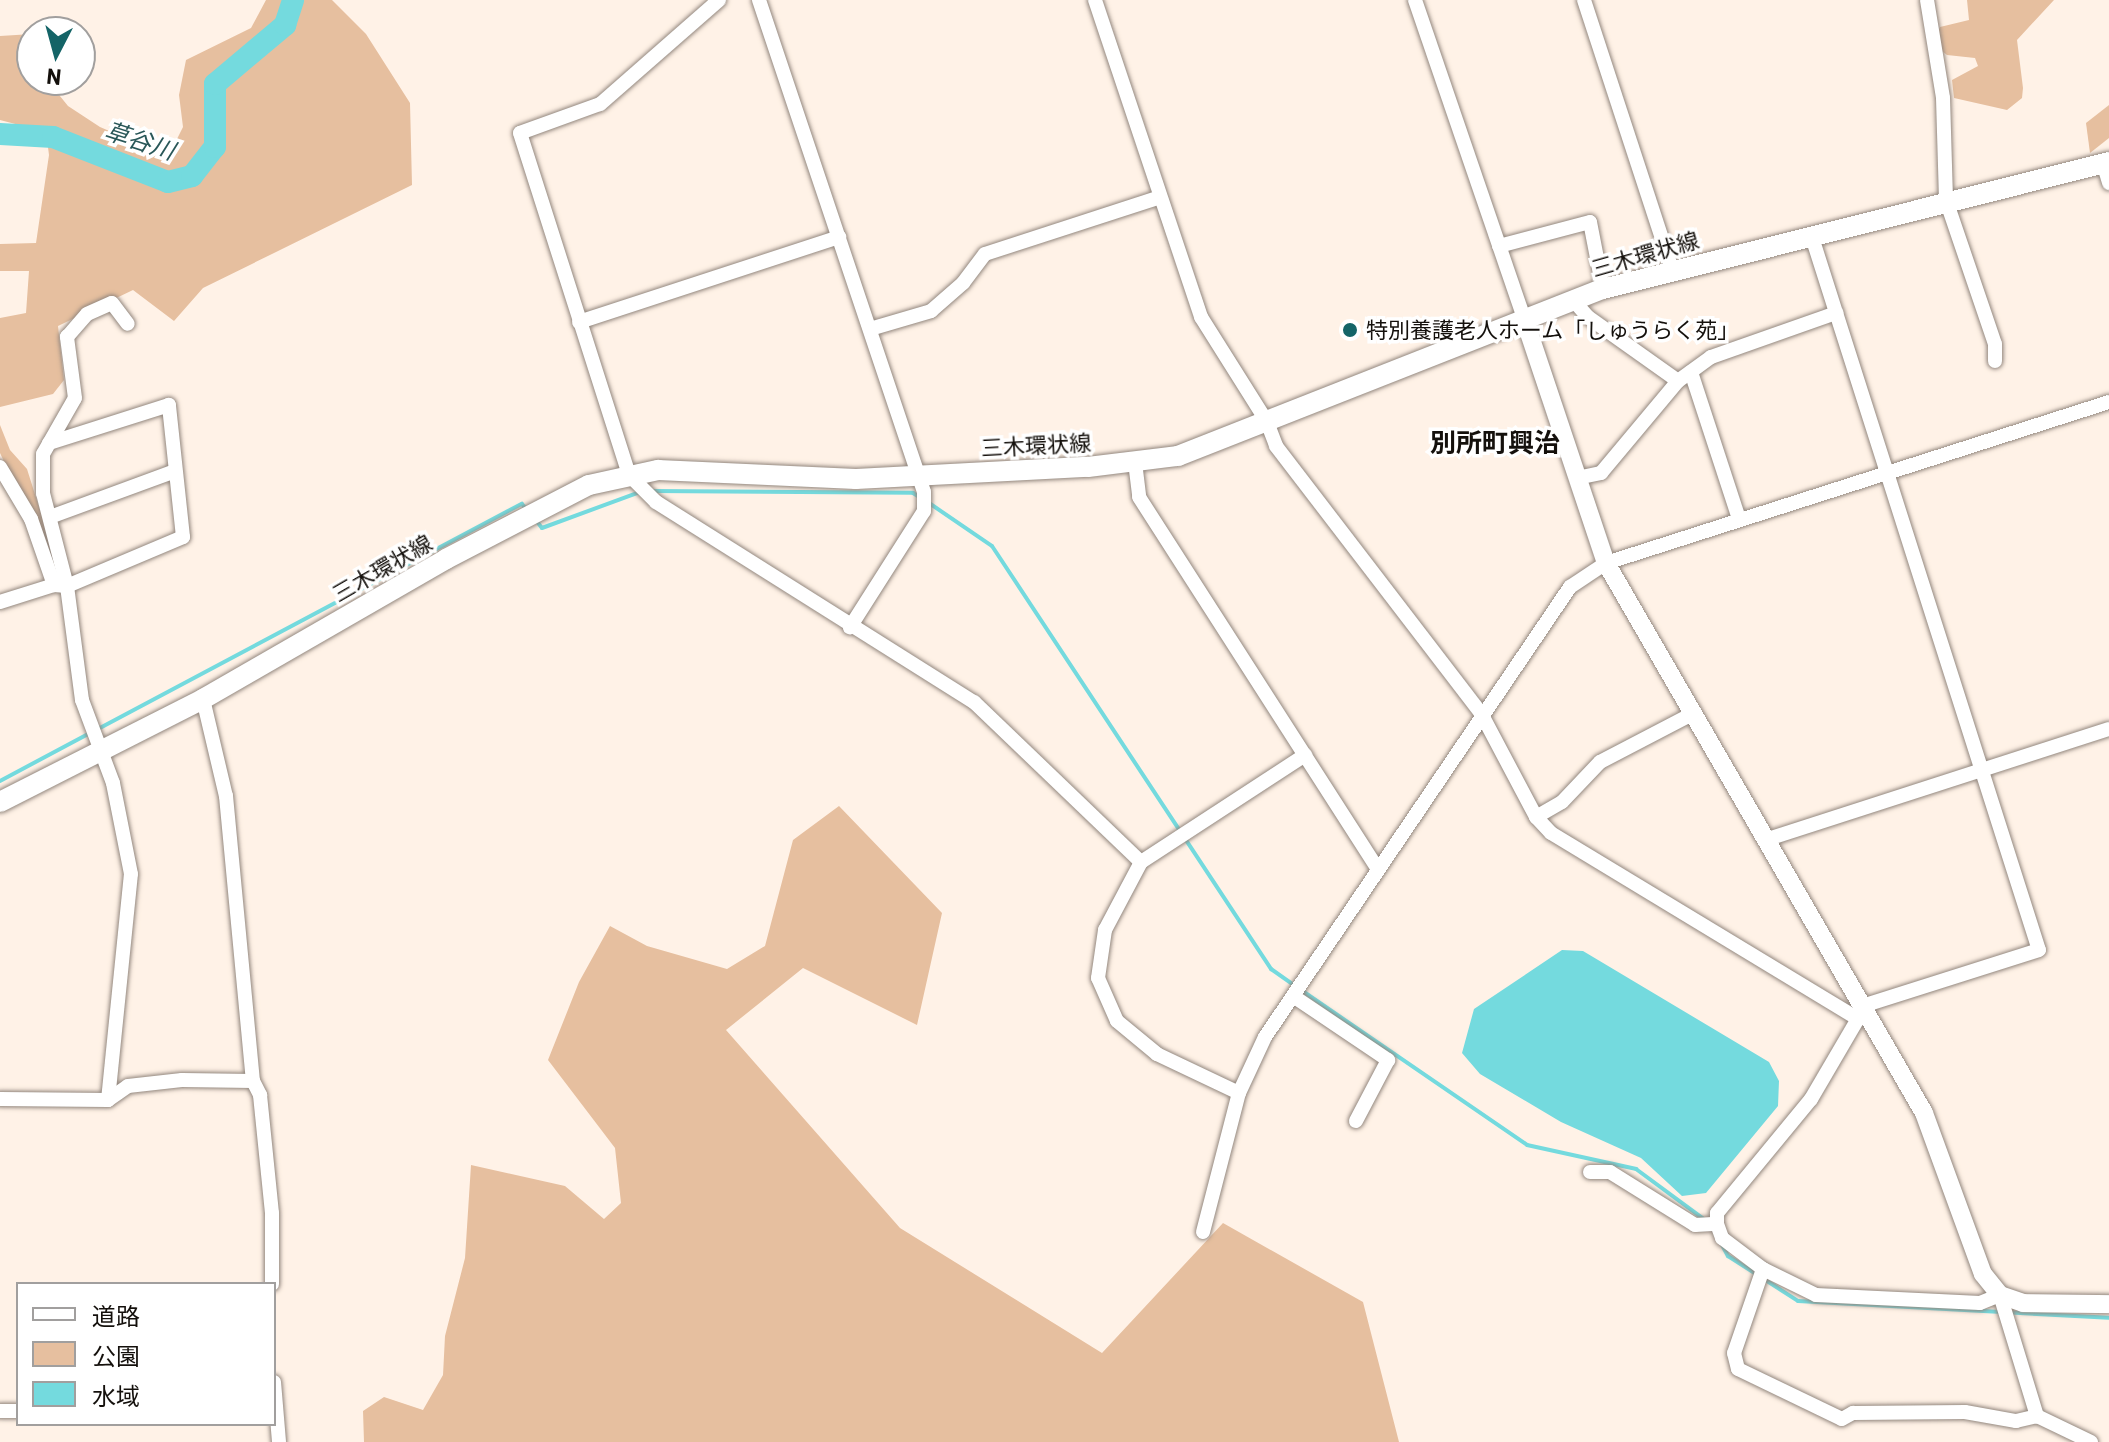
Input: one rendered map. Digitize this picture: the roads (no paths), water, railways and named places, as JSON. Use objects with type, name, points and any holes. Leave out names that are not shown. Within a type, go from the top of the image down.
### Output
[{"type":"main road","name":"三木環状線","points":[[0,802],[203,699],[541,506],[589,485],[629,475],[693,469],[856,479],[1135,462],[1178,456],[1603,289],[1946,200],[2107,169]]},
{"type":"street","points":[[719,0],[600,104],[520,133],[629,475],[656,502],[850,627],[974,702],[1141,862]]},
{"type":"street","points":[[760,0],[918,476],[924,511],[850,627]]},
{"type":"street","points":[[1095,0],[1201,317],[1267,422],[1276,446],[1481,713],[1536,817],[1551,833],[1862,1012]]},
{"type":"street","points":[[1415,0],[1606,563],[1768,839],[1862,1012],[1924,1113],[1983,1274],[2000,1295],[2037,1416]]},
{"type":"street","points":[[1584,0],[1672,269]]},
{"type":"street","points":[[1927,0],[1943,98],[1946,200],[1995,344],[1995,361]]},
{"type":"street","points":[[870,329],[931,311],[963,283],[985,254],[1160,197]]},
{"type":"street","points":[[1499,246],[1590,222],[1603,289]]},
{"type":"street","points":[[1811,234],[1890,471],[2039,950],[1862,1012],[1811,1099],[1717,1213],[1717,1224],[1722,1238],[1763,1269],[1816,1295],[1980,1303],[2000,1295],[2023,1303],[2109,1304]]},
{"type":"street","points":[[579,322],[839,237]]},
{"type":"street","points":[[1574,301],[1588,317],[1678,381]]},
{"type":"street","points":[[108,1100],[131,874],[101,750],[82,700],[50,517],[43,493],[43,454],[75,398],[67,337],[87,314],[112,303],[128,324]]},
{"type":"street","points":[[1577,478],[1601,473],[1678,381],[1711,357],[1836,313]]},
{"type":"street","points":[[1691,372],[1739,519]]},
{"type":"street","points":[[1203,1232],[1239,1093],[1293,996],[1481,713],[1570,587],[1606,563],[2109,402]]},
{"type":"street","points":[[0,602],[61,586],[183,537],[169,405],[49,443]]},
{"type":"street","points":[[1135,462],[1139,497],[1378,869]]},
{"type":"street","points":[[0,467],[31,519],[61,586]]},
{"type":"street","points":[[50,517],[175,471]]},
{"type":"street","points":[[203,699],[226,796],[253,1081],[260,1095],[272,1213],[272,1282]]},
{"type":"street","points":[[1536,817],[1562,802],[1600,762],[1694,713]]},
{"type":"street","points":[[1768,839],[2109,729]]},
{"type":"street","points":[[1239,1093],[1157,1054],[1117,1021],[1098,978],[1105,930],[1141,862],[1305,755]]},
{"type":"street","points":[[1293,996],[1388,1060],[1356,1121]]},
{"type":"street","points":[[0,1099],[108,1100],[128,1086],[253,1081]]},
{"type":"street","points":[[1590,1172],[1610,1172],[1695,1225],[1717,1224]]},
{"type":"street","points":[[1763,1269],[1734,1353],[1738,1369],[1842,1419],[1853,1413],[1965,1412],[2016,1421],[2037,1416],[2091,1442]]},
{"type":"street","points":[[276,1419],[279,1442]]},
{"type":"water","points":[[1562,950],[1583,951],[1769,1062],[1779,1081],[1778,1106],[1706,1193],[1682,1196],[1641,1158],[1561,1122],[1480,1074],[1462,1053],[1474,1009]]},
{"type":"waterway","name":"草谷川","points":[[0,134],[53,137],[168,182],[192,176],[215,147],[215,84],[285,25],[293,0]]},
{"type":"waterway","points":[[652,491],[913,493],[921,498]]},
{"type":"waterway","points":[[535,519],[542,528],[640,492]]},
{"type":"waterway","points":[[929,503],[992,546],[1271,969],[1294,985]]},
{"type":"waterway","points":[[98,729],[522,504],[527,510]]},
{"type":"waterway","points":[[0,781],[90,733]]},
{"type":"waterway","points":[[1301,990],[1527,1145],[1636,1169],[1708,1222]]},
{"type":"waterway","points":[[1721,1243],[1728,1256],[1798,1301],[2109,1318]]},
{"type":"place","name":"特別養護老人ホーム「しゅうらく苑」","points":[[1350,330]]},
{"type":"district","name":"別所町興治","points":[[1495,442]]}]
